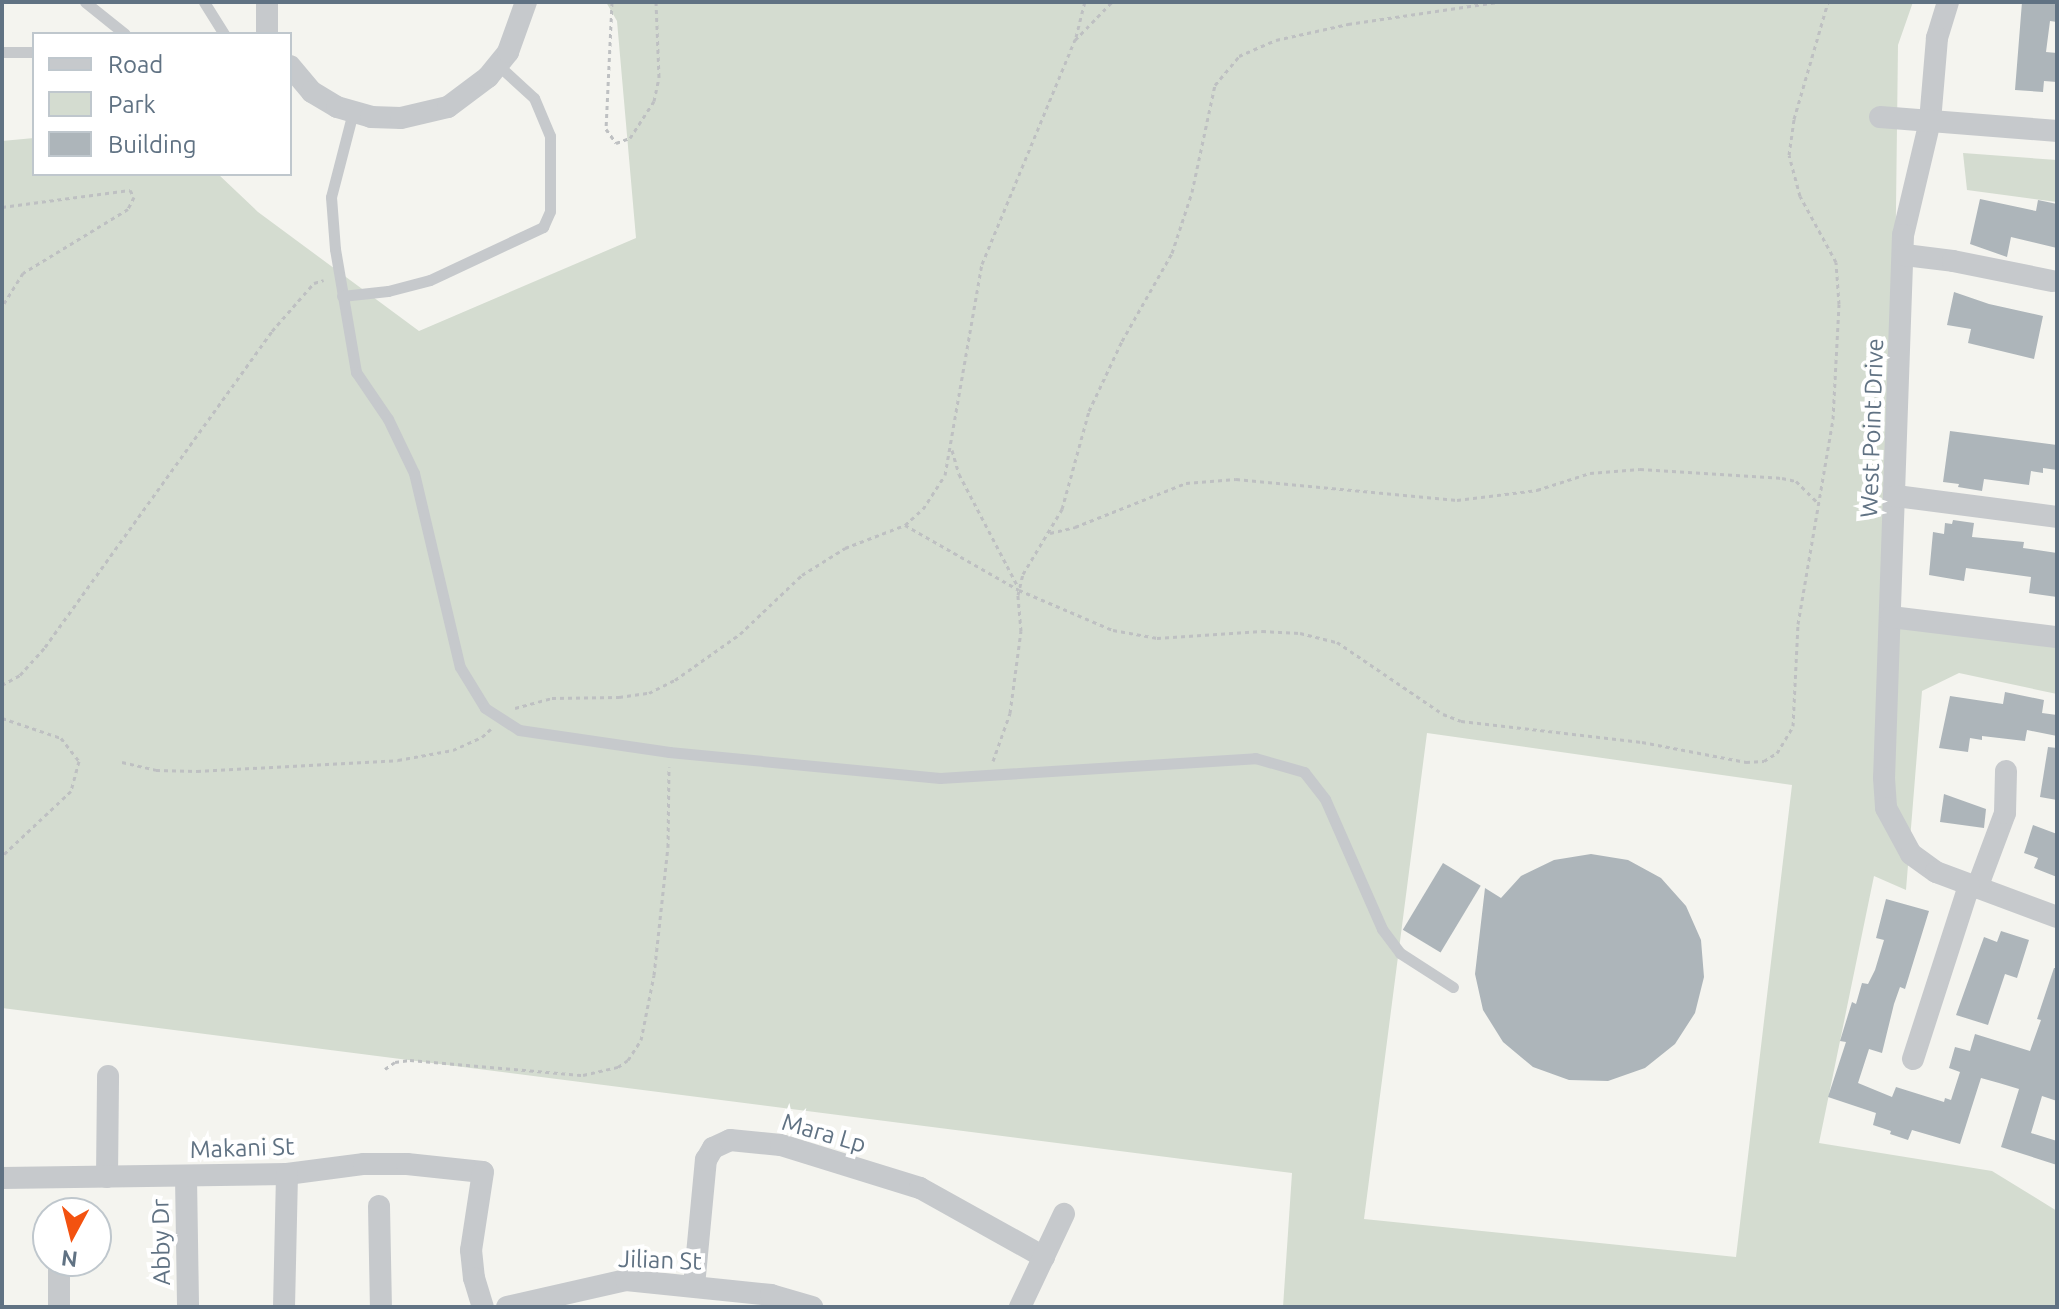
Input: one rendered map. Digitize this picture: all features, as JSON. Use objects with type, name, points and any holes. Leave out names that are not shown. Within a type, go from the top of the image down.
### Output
[{"type":"street","points":[[267,2],[267,32]]},
{"type":"street","points":[[292,68],[312,92],[353,112],[371,117],[401,118],[448,107],[488,77],[508,52],[526,2]]},
{"type":"street","name":"West Point Drive","points":[[1948,2],[1937,38],[1930,121],[1903,235],[1905,255],[1884,778],[1886,808],[1911,854],[1936,872],[1973,887]]},
{"type":"street","points":[[1880,117],[2057,131]]},
{"type":"street","points":[[1905,255],[1953,261],[2052,281]]},
{"type":"street","points":[[1896,496],[2057,517]]},
{"type":"street","points":[[1891,617],[2057,637]]},
{"type":"street","points":[[1913,1059],[1973,887],[2005,813],[2006,771]]},
{"type":"street","points":[[1973,887],[2057,917]]},
{"type":"street","points":[[107,1177],[108,1076]]},
{"type":"street","name":"Mara Lp","points":[[694,1286],[706,1160],[718,1144],[734,1139],[781,1145],[926,1190],[1044,1257]]},
{"type":"street","name":"Makani St","points":[[2,1178],[287,1174],[364,1164],[407,1164],[483,1172],[471,1250],[474,1278],[483,1307]]},
{"type":"street","points":[[284,1307],[287,1174]]},
{"type":"street","name":"Abby Dr","points":[[186,1177],[188,1307]]},
{"type":"street","points":[[379,1206],[381,1307]]},
{"type":"street","points":[[1020,1307],[1064,1214]]},
{"type":"street","points":[[59,1277],[59,1307]]},
{"type":"street","name":"Jilian St","points":[[507,1307],[626,1280],[771,1295],[812,1307]]},
{"type":"lane","points":[[85,2],[122,32]]},
{"type":"lane","points":[[204,2],[223,32]]},
{"type":"lane","points":[[2,52],[32,52]]},
{"type":"lane","points":[[342,296],[388,291],[430,280],[543,227],[550,211],[550,136],[534,98],[498,65]]},
{"type":"lane","points":[[353,112],[331,197],[339,276],[356,372],[388,419],[414,473],[460,667],[485,708],[519,730],[669,752],[940,778],[1255,758],[1304,772],[1325,799],[1382,929],[1400,953],[1453,987]]},
{"type":"path","points":[[612,2],[606,129],[616,143],[630,138],[654,101],[659,77],[656,2]]},
{"type":"path","points":[[122,762],[156,770],[197,771],[424,757],[482,737],[517,707],[552,698],[627,697],[649,693],[675,680],[740,634],[802,575],[845,548],[905,525],[936,492],[945,475],[982,264],[1075,40],[1085,2]]},
{"type":"path","points":[[1075,40],[1112,2]]},
{"type":"path","points":[[987,776],[1010,713],[1021,631],[1019,590],[1023,574],[1062,509],[1089,411],[1122,341],[1172,253],[1192,192],[1215,85],[1239,56],[1276,40],[1348,24],[1497,2]]},
{"type":"path","points":[[905,525],[1019,590],[1113,630],[1137,636],[1175,638],[1262,631],[1300,633],[1337,642],[1443,714],[1461,721],[1642,742],[1746,762],[1764,761],[1777,753],[1793,726],[1798,624],[1833,419],[1839,304],[1836,262],[1800,196],[1789,155],[1794,119],[1828,2]]},
{"type":"path","points":[[2,207],[130,190],[134,197],[128,209],[23,273],[2,307]]},
{"type":"path","points":[[2,685],[20,675],[45,647],[272,331],[314,283],[339,276]]},
{"type":"path","points":[[952,446],[959,474],[1019,590]]},
{"type":"path","points":[[1047,534],[1075,527],[1186,483],[1236,479],[1457,500],[1537,490],[1590,473],[1640,469],[1782,478],[1796,481],[1818,503]]},
{"type":"path","points":[[2,718],[61,738],[79,761],[71,791],[2,856]]},
{"type":"path","points":[[385,1069],[395,1062],[410,1060],[572,1076],[618,1067],[628,1060],[641,1040],[654,975],[668,847],[669,752]]},
{"type":"green space","points":[[606,2],[1913,2],[1898,45],[1891,616],[2057,637],[2057,694],[1959,673],[1922,691],[1906,890],[1874,876],[1819,1143],[1992,1171],[2057,1211],[2057,1307],[1283,1307],[1292,1173],[2,1008],[2,141],[32,138],[32,176],[220,176],[258,212],[419,331],[636,238],[617,21]],"holes":[[[1427,733],[1792,785],[1736,1257],[1364,1219]]]},
{"type":"green space","points":[[1963,153],[2057,160],[2057,202],[1967,190]]},
{"type":"building","points":[[2022,2],[2057,2],[2057,22],[2050,21],[2046,52],[2057,53],[2057,82],[2044,81],[2043,92],[2015,90]]},
{"type":"building","points":[[1980,199],[2036,211],[2038,200],[2057,204],[2057,248],[2011,237],[2007,257],[1970,244]]},
{"type":"building","points":[[1954,292],[1989,304],[2043,316],[2034,359],[1968,343],[1971,329],[1947,325]]},
{"type":"building","points":[[1950,431],[2057,445],[2057,470],[2043,468],[2043,473],[2031,471],[2029,485],[1984,479],[1982,491],[1943,482]]},
{"type":"building","points":[[1953,520],[1974,523],[1972,537],[2024,542],[2023,548],[2057,553],[2057,597],[2029,593],[2031,577],[1966,568],[1964,581],[1929,575],[1933,532],[1944,534],[1945,523],[1952,524]]},
{"type":"building","points":[[2005,692],[2044,700],[2042,713],[2057,715],[2057,736],[2027,730],[2025,741],[1982,736],[1982,740],[1970,738],[1968,752],[1939,748],[1950,696],[2003,704]]},
{"type":"building","points":[[2048,747],[2057,748],[2057,800],[2040,797]]},
{"type":"building","points":[[1944,794],[1986,809],[1984,828],[1940,822]]},
{"type":"building","points":[[2033,825],[2057,834],[2057,877],[2034,868],[2038,858],[2024,853]]},
{"type":"building","points":[[1591,854],[1628,860],[1661,878],[1686,906],[1701,940],[1704,977],[1695,1013],[1675,1044],[1645,1068],[1608,1081],[1569,1080],[1533,1067],[1503,1042],[1483,1010],[1475,974],[1485,888],[1501,898],[1521,876],[1554,860]]},
{"type":"building","points":[[1443,863],[1481,886],[1441,953],[1403,930]]},
{"type":"building","points":[[1886,899],[1929,911],[1905,989],[1900,987],[1894,1004],[1882,1053],[1869,1049],[1858,1083],[1892,1097],[1896,1087],[1944,1102],[1945,1098],[1951,1100],[1960,1072],[1949,1068],[1955,1047],[1970,1051],[1975,1034],[2030,1051],[2041,1020],[2037,1019],[2054,968],[2057,968],[2057,1101],[2042,1096],[2031,1133],[2057,1141],[2057,1165],[2001,1147],[2019,1089],[1999,1083],[1981,1078],[1960,1144],[1912,1130],[1908,1140],[1890,1134],[1891,1131],[1873,1125],[1876,1113],[1828,1097],[1846,1042],[1840,1041],[1852,1002],[1856,1004],[1862,983],[1868,984],[1884,940],[1876,938]]},
{"type":"building","points":[[2001,931],[2029,940],[2017,978],[2005,974],[1988,1025],[1956,1015],[1984,937],[1997,942]]}]
